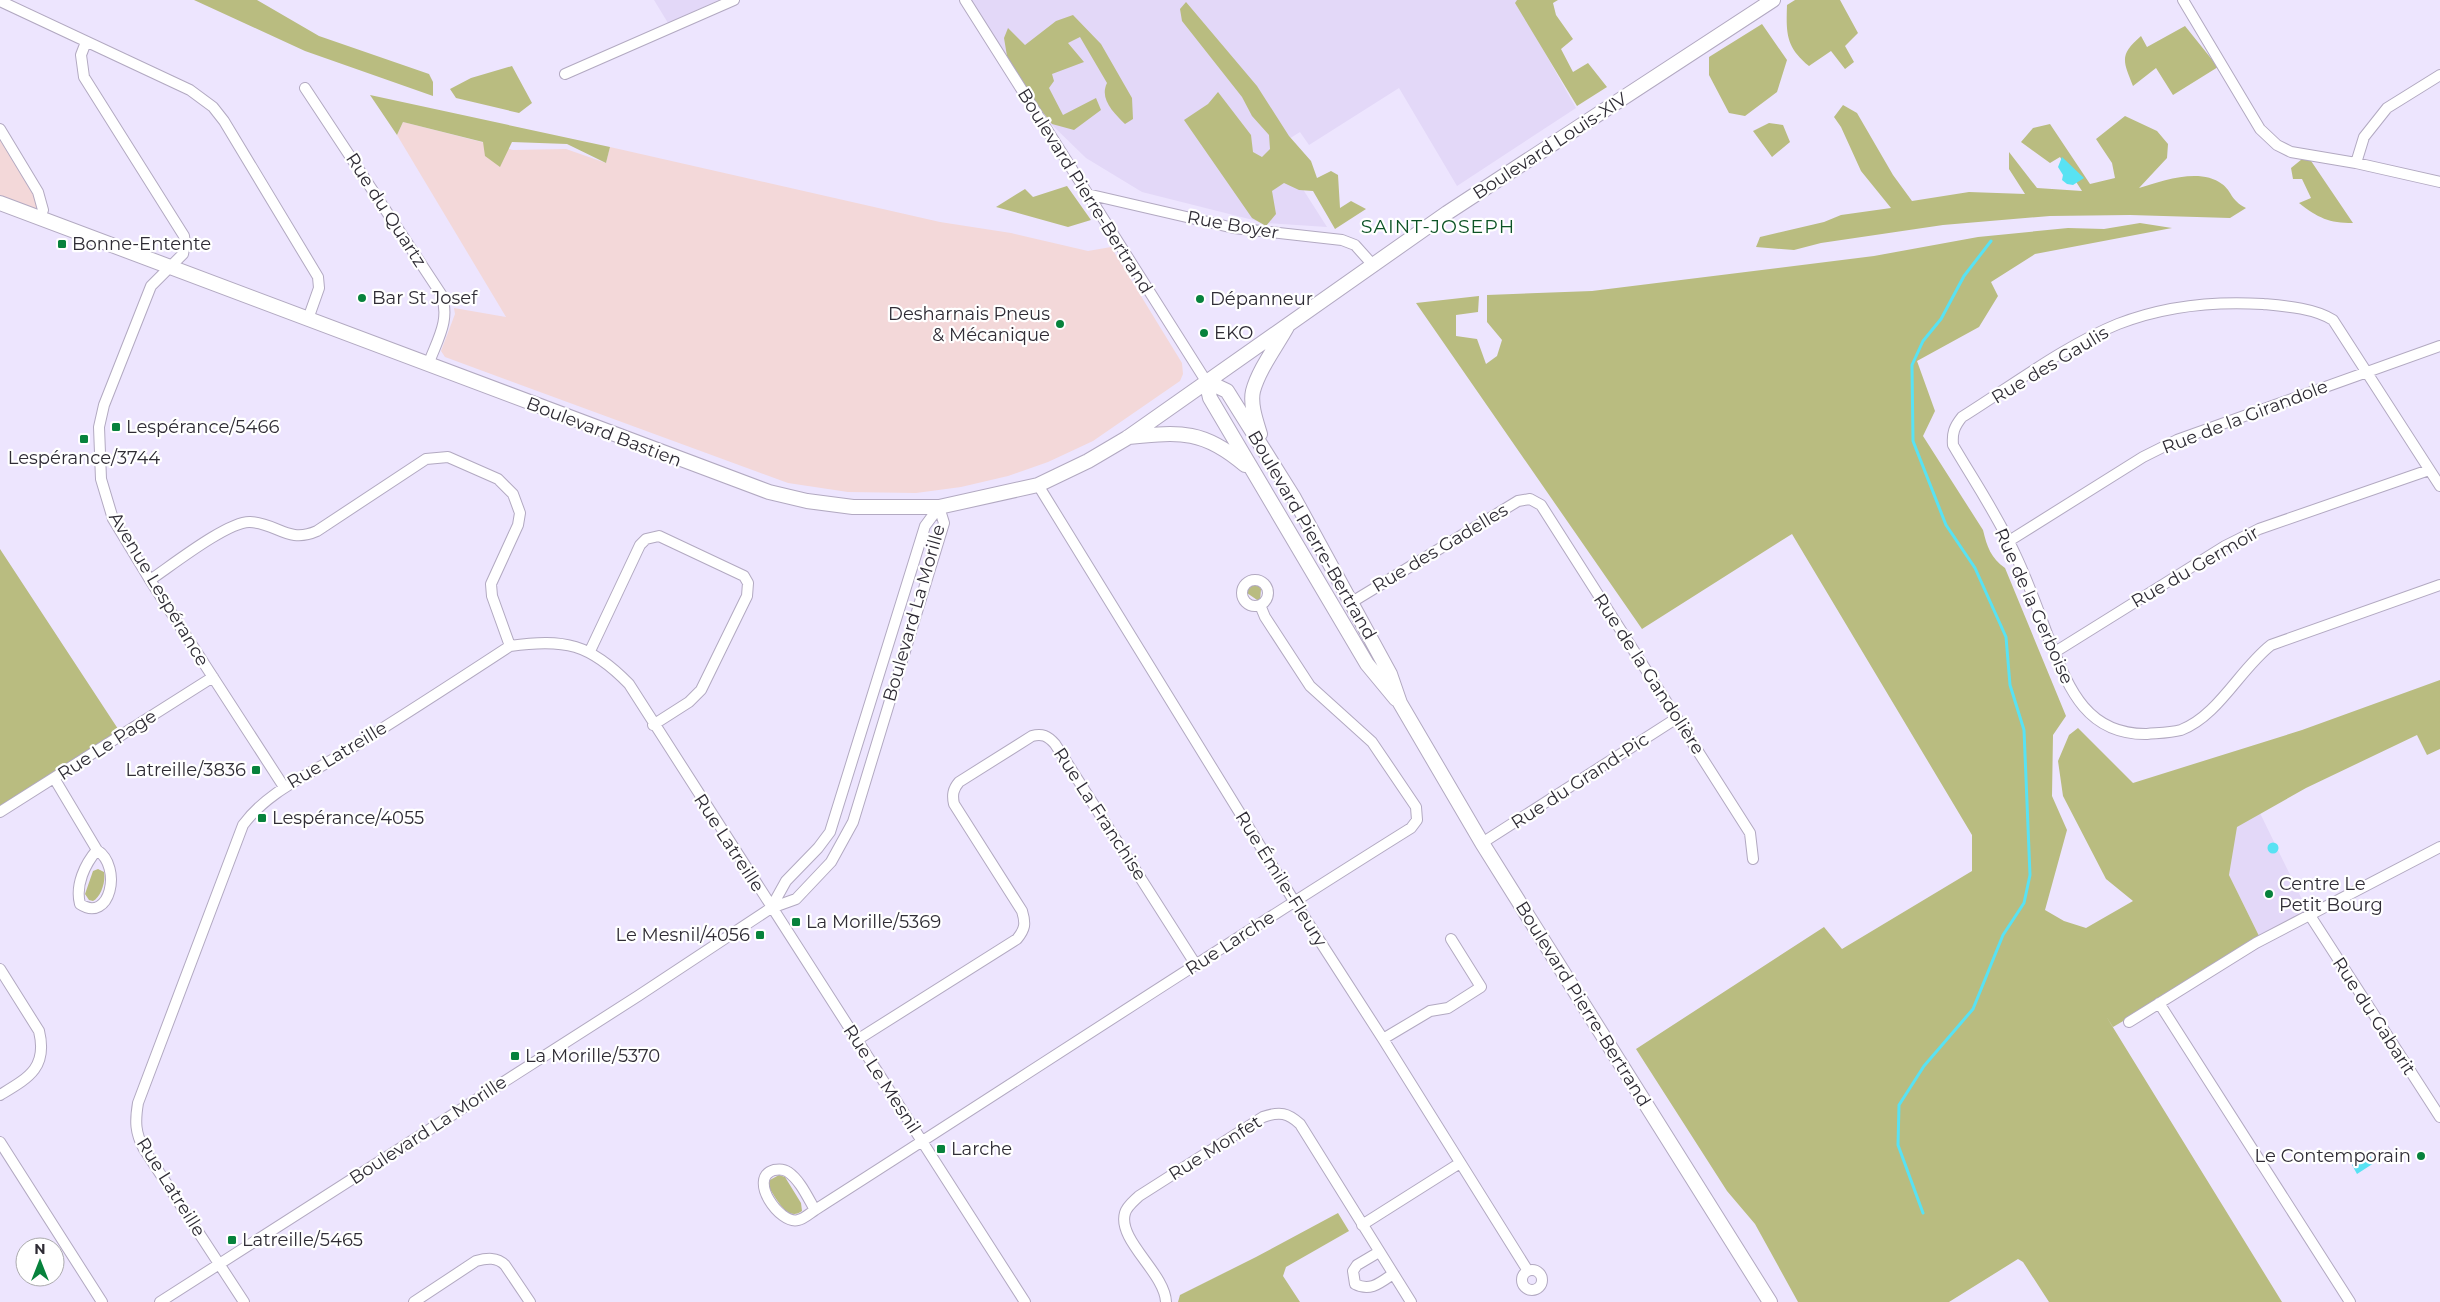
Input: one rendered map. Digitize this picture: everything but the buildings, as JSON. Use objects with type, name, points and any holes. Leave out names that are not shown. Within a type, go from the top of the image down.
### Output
[{"type":"main road","name":"Boulevard Louis-XIV","points":[[1206,381],[1372,264],[1773,0]]},
{"type":"main road","name":"Boulevard Bastien","points":[[0,203],[769,492],[807,501],[853,506],[938,506],[1038,485],[1088,461],[1127,438],[1206,381]]},
{"type":"main road","points":[[1266,454],[1254,415],[1253,392],[1261,372],[1289,323]]},
{"type":"main road","name":"Boulevard Pierre-Bertrand","points":[[1206,381],[1227,391],[1294,498],[1390,674],[1400,703]]},
{"type":"main road","name":"Boulevard Pierre-Bertrand","points":[[1206,381],[1210,398],[1367,664],[1400,703],[1482,843],[1770,1302]]},
{"type":"main road","points":[[1127,438],[1188,434],[1226,448],[1255,473]]},
{"type":"street","points":[[565,74],[734,0]]},
{"type":"street","name":"Boulevard Pierre-Bertrand","points":[[965,0],[1206,381]]},
{"type":"street","points":[[2183,0],[2260,129],[2277,145],[2291,152],[2440,182]]},
{"type":"street","points":[[0,1],[190,90],[213,107],[224,121],[318,277],[319,288],[308,319]]},
{"type":"street","name":"Avenue Lespérance","points":[[86,42],[81,55],[84,77],[184,236],[186,243],[184,254],[151,286],[106,400],[99,427],[101,479],[114,519],[150,580],[284,787]]},
{"type":"street","points":[[2356,164],[2364,137],[2387,108],[2440,75]]},
{"type":"street","name":"Rue du Quartz","points":[[305,88],[441,294],[445,305],[445,320],[428,365]]},
{"type":"street","points":[[0,129],[38,192],[43,210],[39,218]]},
{"type":"street","name":"Rue Boyer","points":[[1087,194],[1234,228],[1342,240],[1355,245],[1372,264]]},
{"type":"street","name":"Rue des Gaulis","points":[[1952,434],[1954,426],[1962,418],[2088,338],[2135,319],[2189,306],[2230,302],[2269,305],[2326,315],[2337,325],[2367,372]]},
{"type":"street","name":"Rue de la Girandole","points":[[2009,541],[2143,457],[2177,440],[2440,346]]},
{"type":"street","points":[[2367,372],[2440,486]]},
{"type":"street","name":"Rue de la Gerboise","points":[[1952,434],[1953,445],[2009,541],[2068,686],[2089,712],[2118,730],[2138,734],[2180,730],[2204,717],[2259,655],[2271,645],[2440,585]]},
{"type":"street","points":[[150,580],[233,525],[249,522],[294,536],[306,536],[317,531],[426,459],[448,457],[504,482],[518,505],[520,513],[518,525],[491,584],[492,596],[510,646]]},
{"type":"street","name":"Rue du Germoir","points":[[2055,652],[2202,560],[2258,529],[2429,470]]},
{"type":"street","name":"Rue Émile-Fleury","points":[[1038,485],[1294,901],[1528,1271]]},
{"type":"street","name":"Rue des Gadelles","points":[[1352,602],[1518,501],[1530,499]]},
{"type":"street","name":"Rue de la Gandolière","points":[[1530,499],[1541,505],[1750,833],[1753,858]]},
{"type":"street","name":"Boulevard La Morille","points":[[771,908],[786,881],[818,848],[830,832],[925,526],[938,506]]},
{"type":"street","name":"Boulevard La Morille","points":[[160,1302],[638,996],[771,908],[796,899],[831,862],[853,822],[944,523],[938,506]]},
{"type":"street","points":[[590,651],[640,545],[646,539],[659,536],[744,576],[748,583],[747,596],[701,690],[689,702],[653,725]]},
{"type":"street","name":"Rue Larche","points":[[815,1210],[794,1177],[787,1170],[779,1169],[770,1172],[763,1179],[762,1186],[780,1215],[789,1220],[799,1220],[815,1210],[923,1141],[1294,901],[1411,828],[1416,820],[1416,808],[1372,742],[1310,686],[1265,617],[1260,605]]},
{"type":"street","name":"Rue Latreille","points":[[244,1302],[144,1149],[138,1138],[135,1122],[138,1103],[243,825],[265,800],[344,753],[510,646],[539,642],[563,644],[590,651],[612,667],[629,684],[653,725],[771,908]]},
{"type":"street","name":"Rue Le Page","points":[[0,812],[213,677]]},
{"type":"street","name":"Rue du Grand-Pic","points":[[1482,843],[1677,718]]},
{"type":"street","name":"Rue La Franchise","points":[[857,1040],[1018,939],[1024,930],[1026,922],[1022,912],[954,804],[952,796],[954,788],[959,782],[1032,736],[1039,734],[1046,736],[1055,744],[1196,965]]},
{"type":"street","points":[[54,778],[97,850],[106,856],[112,877],[105,902],[97,908],[87,908],[80,904],[77,894],[87,861],[97,850]]},
{"type":"street","points":[[2129,1022],[2234,956],[2309,914],[2440,847]]},
{"type":"street","name":"Rue Le Mesnil","points":[[771,908],[923,1141],[1025,1302]]},
{"type":"street","name":"Rue du Gabarit","points":[[2309,914],[2440,1117]]},
{"type":"street","points":[[1383,1039],[1430,1011],[1448,1008],[1481,987],[1451,939]]},
{"type":"street","points":[[0,969],[39,1031],[42,1042],[37,1067],[30,1076],[0,1095]]},
{"type":"street","points":[[2159,1003],[2350,1302]]},
{"type":"street","name":"Rue Monfet","points":[[1166,1302],[1166,1293],[1160,1282],[1127,1232],[1124,1221],[1125,1212],[1139,1196],[1264,1117],[1276,1112],[1285,1113],[1300,1124],[1362,1225]]},
{"type":"street","points":[[0,1142],[102,1302]]},
{"type":"street","points":[[1411,1302],[1362,1225],[1460,1162]]},
{"type":"street","points":[[1379,1252],[1358,1265],[1353,1271],[1355,1284],[1362,1288],[1370,1288],[1393,1274]]},
{"type":"street","points":[[414,1302],[476,1261],[486,1258],[501,1261],[505,1265],[530,1302]]},
{"type":"shaded area","points":[[654,0],[719,0],[668,23]]},
{"type":"shaded area","points":[[971,0],[1557,0],[1526,19],[1576,108],[1457,186],[1399,88],[1309,145],[1300,132],[1276,147],[1327,227],[1265,223],[1142,192],[1086,158],[1051,124]]},
{"type":"shaded area","points":[[403,122],[513,150],[566,149],[606,163],[610,147],[940,222],[1011,233],[1088,251],[1111,247],[1182,363],[1183,374],[1180,381],[1093,441],[1048,462],[1008,476],[961,487],[916,493],[848,492],[788,483],[445,357],[441,351],[455,314],[454,308],[506,317],[397,135]]},
{"type":"shaded area","points":[[5,137],[38,192],[39,218],[0,203],[0,140]]},
{"type":"shaded area","name":"Centre Le Petit Bourg","points":[[2260,813],[2309,914],[2261,940],[2229,875],[2236,827]]},
{"type":"green space","points":[[194,0],[257,0],[319,36],[429,74],[433,82],[433,96],[305,51]]},
{"type":"green space","points":[[1517,0],[1558,0],[1553,3],[1556,15],[1573,39],[1561,49],[1573,72],[1588,63],[1607,87],[1577,106],[1515,3]]},
{"type":"green space","points":[[1795,0],[1840,0],[1858,33],[1845,46],[1854,62],[1845,69],[1831,51],[1809,66],[1801,59],[1792,46],[1787,32],[1787,5]]},
{"type":"green space","points":[[1186,2],[1257,86],[1289,136],[1311,161],[1317,178],[1331,171],[1338,175],[1340,208],[1351,201],[1366,209],[1335,229],[1313,191],[1299,190],[1284,183],[1272,191],[1276,214],[1266,226],[1252,218],[1184,120],[1208,104],[1218,92],[1251,135],[1253,152],[1262,157],[1270,149],[1269,135],[1252,116],[1242,97],[1182,21],[1180,9]]},
{"type":"green space","points":[[1073,15],[1101,44],[1132,98],[1133,119],[1125,124],[1106,100],[1105,89],[1107,83],[1080,37],[1068,43],[1084,62],[1052,74],[1054,81],[1049,88],[1063,115],[1096,98],[1101,110],[1074,130],[1052,124],[1027,92],[1007,56],[1004,38],[1008,28],[1025,45],[1056,21]]},
{"type":"green space","points":[[1762,24],[1787,60],[1777,92],[1745,116],[1729,113],[1709,75],[1709,57]]},
{"type":"green space","points":[[2185,26],[2218,67],[2173,95],[2156,68],[2133,86],[2125,64],[2129,48],[2141,36],[2147,47]]},
{"type":"green space","points":[[512,66],[532,103],[519,113],[456,98],[450,89],[471,78]]},
{"type":"green space","points":[[370,95],[610,147],[606,163],[567,144],[512,142],[500,167],[485,156],[483,142],[403,122],[397,135]]},
{"type":"green space","points":[[1843,105],[1857,113],[1893,175],[1912,201],[1969,192],[2025,194],[2009,169],[2009,152],[2037,188],[2082,191],[2060,157],[2050,163],[2021,142],[2033,128],[2050,124],[2090,184],[2115,178],[2112,163],[2096,139],[2125,116],[2157,131],[2168,144],[2167,158],[2139,188],[2181,177],[2203,176],[2222,184],[2237,202],[2246,208],[2230,218],[2130,215],[2050,216],[1943,225],[1821,243],[1794,250],[1756,247],[1760,237],[1824,222],[1841,215],[1891,208],[1861,171],[1841,127],[1834,117]]},
{"type":"green space","points":[[1769,123],[1783,125],[1790,142],[1772,157],[1753,131]]},
{"type":"green space","points":[[2307,155],[2353,223],[2324,219],[2299,203],[2311,198],[2302,179],[2293,179],[2291,168]]},
{"type":"green space","points":[[1067,186],[1091,220],[1068,227],[996,207],[1025,189],[1033,197]]},
{"type":"green space","points":[[2140,223],[2172,228],[2035,254],[1991,282],[1998,296],[1979,327],[1917,361],[1935,411],[1923,436],[1983,530],[1993,556],[2005,568],[2066,716],[2053,735],[2052,796],[2067,830],[2045,910],[2064,921],[2086,928],[2133,901],[2106,879],[2063,796],[2058,761],[2069,735],[2078,728],[2133,783],[2302,730],[2440,680],[2440,749],[2427,755],[2417,735],[2306,788],[2237,827],[2229,875],[2261,940],[2113,1027],[2106,1016],[2282,1302],[2049,1302],[2023,1262],[2018,1259],[1949,1302],[1798,1302],[1755,1224],[1727,1191],[1636,1049],[1824,927],[1842,949],[1972,871],[1972,835],[1792,534],[1642,629],[1416,303],[1479,296],[1478,312],[1456,315],[1456,336],[1477,339],[1486,364],[1497,356],[1502,340],[1487,322],[1487,295],[1592,291],[1874,256],[1978,237],[2068,228],[2104,229]]},
{"type":"green space","points":[[0,549],[122,735],[0,812]]},
{"type":"green space","points":[[1251,583],[1258,584],[1261,589],[1260,602],[1247,593],[1246,589]]},
{"type":"green space","points":[[98,869],[104,872],[104,880],[101,892],[93,901],[89,900],[85,894],[93,871]]},
{"type":"green space","points":[[779,1175],[785,1177],[801,1203],[802,1211],[797,1214],[791,1214],[786,1211],[768,1186],[770,1180]]},
{"type":"green space","points":[[1338,1213],[1349,1231],[1286,1267],[1283,1276],[1300,1302],[1178,1302],[1180,1295]]},
{"type":"water","points":[[2062,157],[2084,178],[2073,185],[2067,184],[2062,180],[2063,175],[2058,167]]},
{"type":"water","points":[[2273,842],[2279,848],[2273,854],[2267,848]]},
{"type":"water","points":[[2369,1154],[2374,1163],[2357,1174],[2352,1165]]},
{"type":"waterway","points":[[1923,1213],[1898,1145],[1899,1105],[1924,1066],[1973,1009],[2003,935],[2024,903],[2030,875],[2024,730],[2010,685],[2006,637],[1975,568],[1946,525],[1913,441],[1912,365],[1923,341],[1941,319],[1964,276],[1991,241]]},
{"type":"place","name":"Bonne-Entente","points":[[62,244]]},
{"type":"place","name":"Bar St Josef","points":[[362,298]]},
{"type":"place","name":"Dépanneur","points":[[1200,299]]},
{"type":"place","name":"Desharnais Pneus & Mécanique","points":[[1060,324]]},
{"type":"place","name":"EKO","points":[[1204,333]]},
{"type":"place","name":"Lespérance/5466","points":[[116,427]]},
{"type":"place","name":"Lespérance/3744","points":[[84,439]]},
{"type":"place","name":"Latreille/3836","points":[[256,770]]},
{"type":"place","name":"Lespérance/4055","points":[[262,818]]},
{"type":"place","name":"Centre Le Petit Bourg","points":[[2269,894]]},
{"type":"place","name":"La Morille/5369","points":[[796,922]]},
{"type":"place","name":"Le Mesnil/4056","points":[[760,935]]},
{"type":"place","name":"La Morille/5370","points":[[515,1056]]},
{"type":"place","name":"Larche","points":[[941,1149]]},
{"type":"place","name":"Le Contemporain","points":[[2421,1156]]},
{"type":"place","name":"Latreille/5465","points":[[232,1240]]},
{"type":"district","name":"SAINT-JOSEPH","points":[[1438,226]]}]
